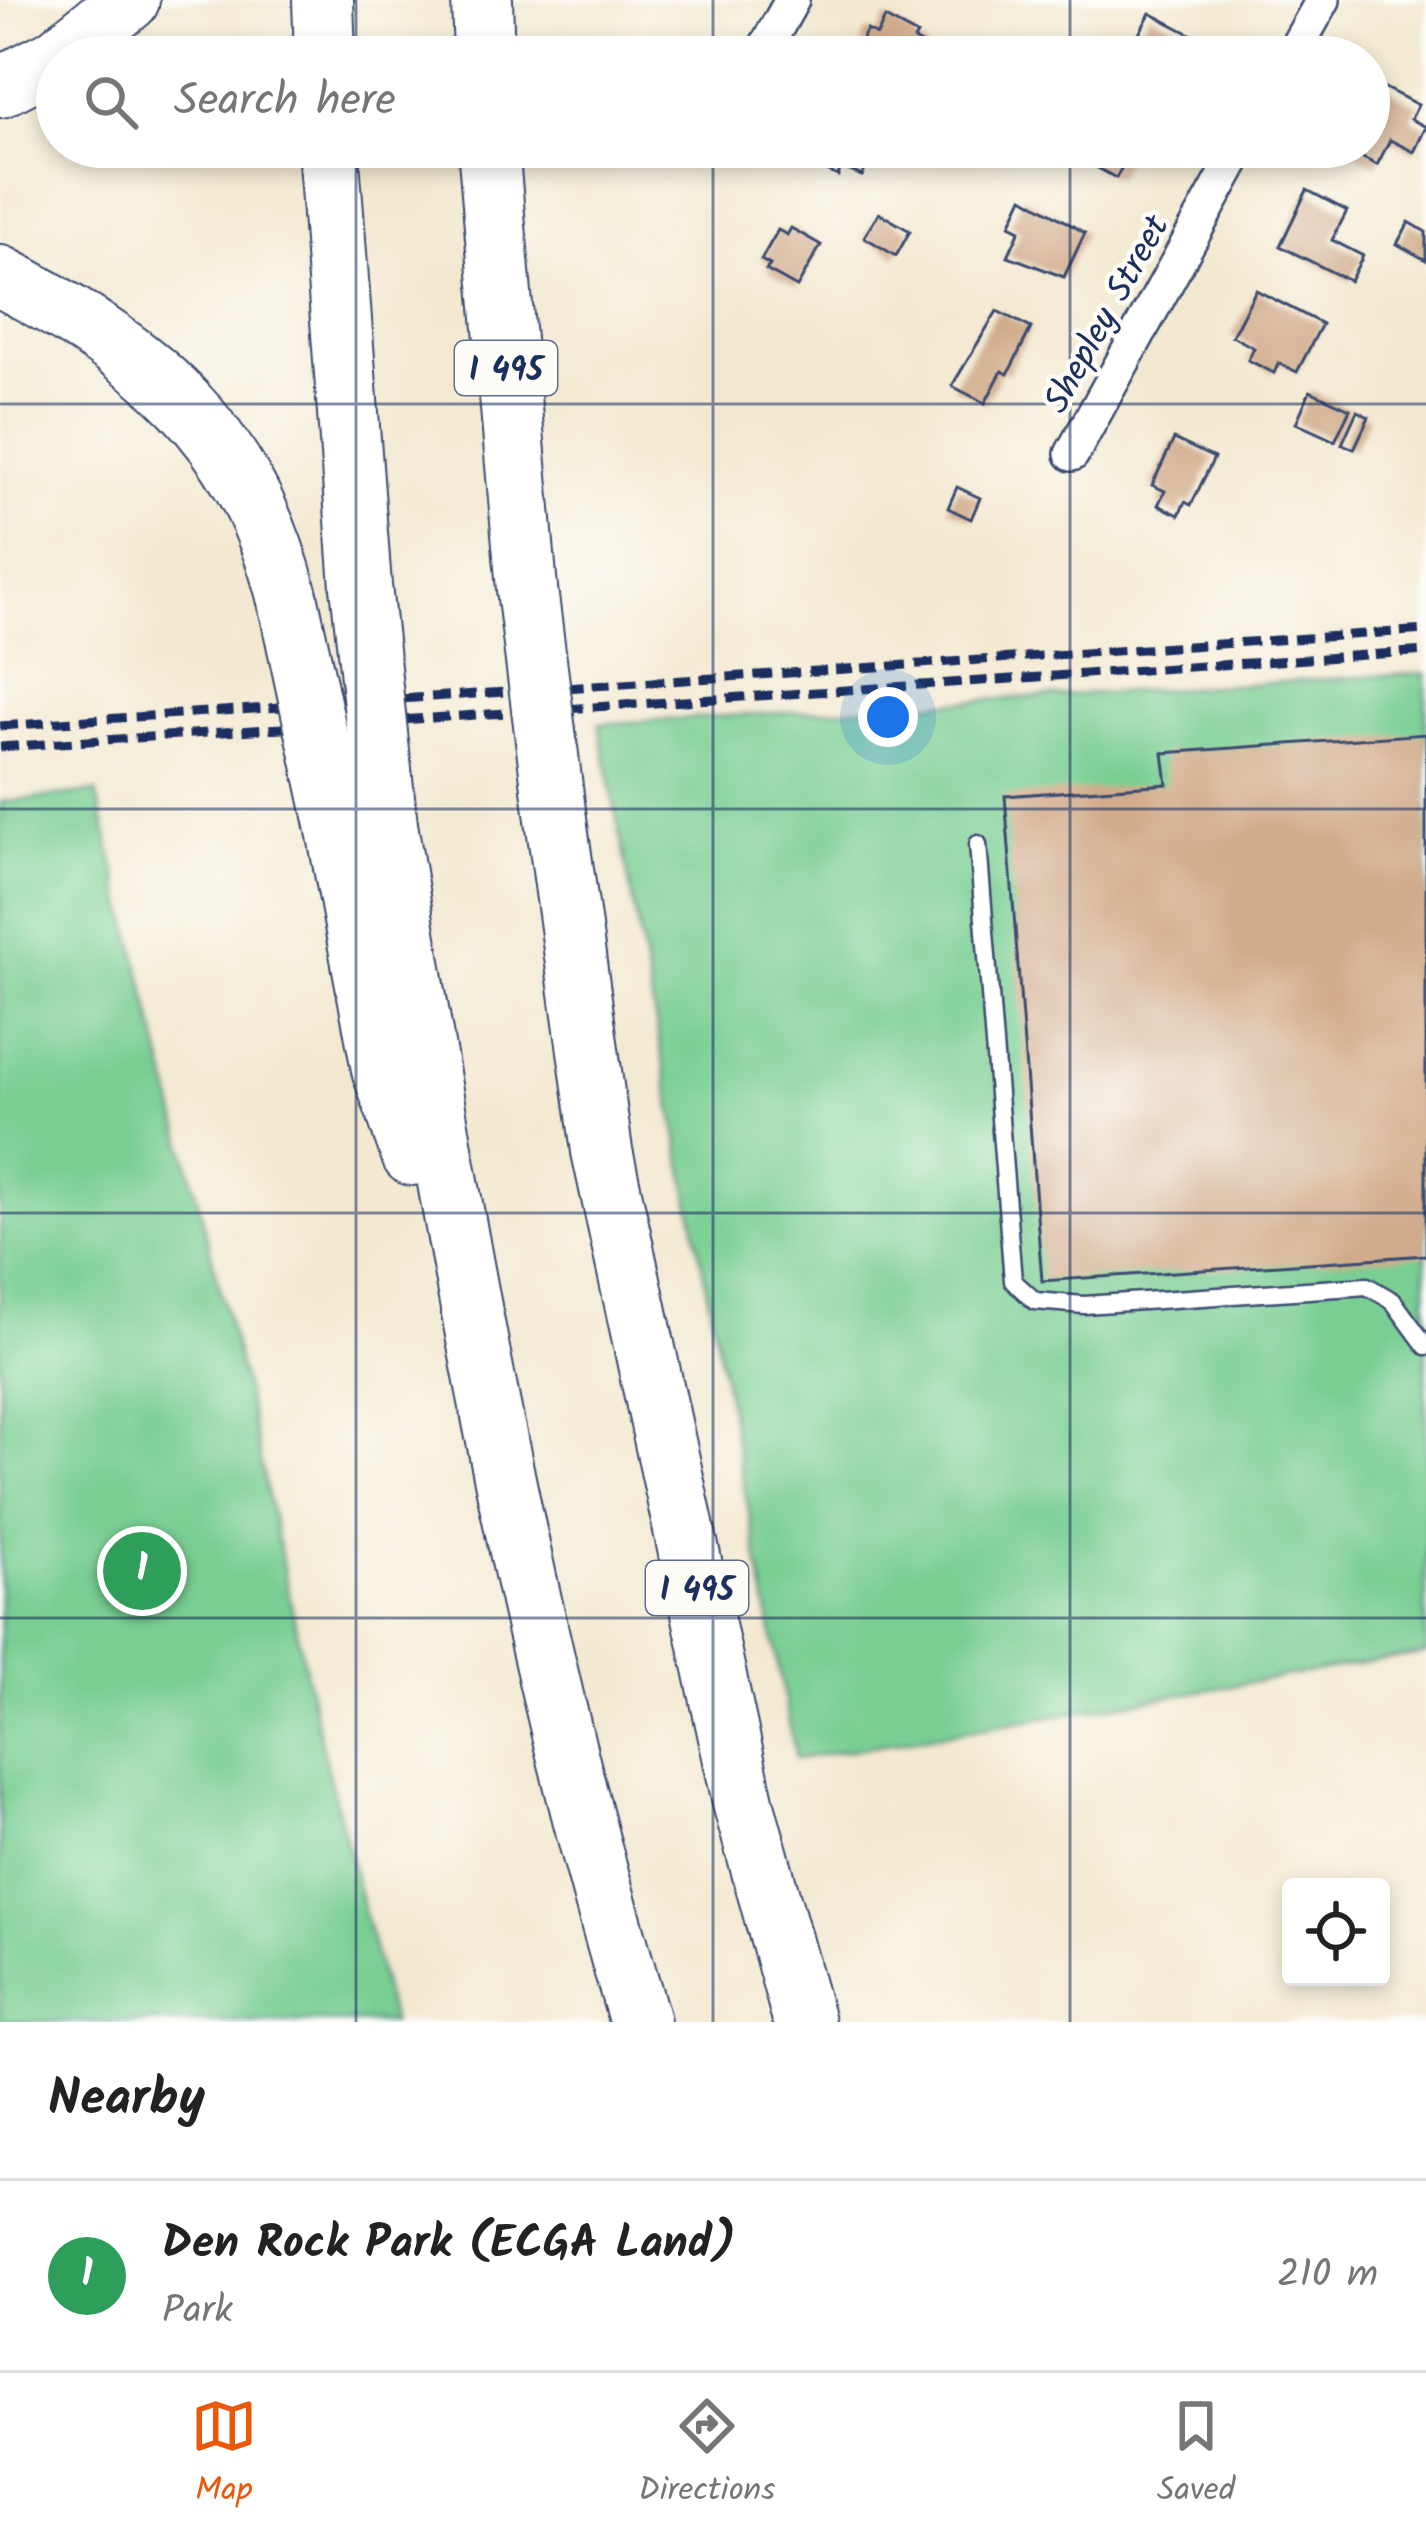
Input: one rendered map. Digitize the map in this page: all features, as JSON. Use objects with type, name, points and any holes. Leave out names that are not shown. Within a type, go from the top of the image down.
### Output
[{"type":"highway","points":[[84,36],[129,0]]},
{"type":"highway","points":[[322,0],[324,36]]},
{"type":"highway","points":[[482,0],[483,36]]},
{"type":"highway","points":[[0,87],[36,68]]},
{"type":"highway","points":[[330,168],[361,586],[361,824],[382,1069],[411,1152],[459,1259],[535,1627],[598,1882],[640,2022]]},
{"type":"highway","name":"I 495","points":[[490,168],[527,589],[602,1150],[744,1806],[804,2022]]},
{"type":"highway","points":[[0,276],[93,324],[147,366],[196,415],[253,501],[361,824]]},
{"type":"street","points":[[773,36],[792,0]]},
{"type":"street","points":[[1303,36],[1323,0]]},
{"type":"street","name":"Shepley Street","points":[[1072,454],[1229,168]]},
{"type":"lane","points":[[978,844],[1013,1281],[1035,1301],[1084,1305],[1367,1286],[1393,1301],[1426,1346]]},
{"type":"green space","points":[[1426,673],[1426,1653],[796,1759],[599,724]]},
{"type":"green space","points":[[96,792],[245,1390],[323,1753],[392,2022],[0,2022],[0,802]]},
{"type":"building","points":[[1150,13],[1194,36],[1138,36]]},
{"type":"building","points":[[885,18],[917,35],[864,36],[867,30],[877,35]]},
{"type":"building","points":[[1390,91],[1418,105],[1411,119],[1426,127],[1414,152],[1390,140]]},
{"type":"building","points":[[843,168],[866,168],[862,176]]},
{"type":"building","points":[[1098,168],[1121,168],[1116,178]]},
{"type":"building","points":[[1307,190],[1347,211],[1332,240],[1363,256],[1350,281],[1280,246]]},
{"type":"building","points":[[1023,197],[1085,233],[1064,277],[1008,256],[1020,230],[1010,225]]},
{"type":"building","points":[[879,213],[910,231],[896,256],[864,237]]},
{"type":"building","points":[[1409,222],[1426,232],[1426,260],[1397,244]]},
{"type":"building","points":[[791,228],[821,245],[797,287],[766,270],[770,265],[761,260],[778,230],[787,235]]},
{"type":"building","points":[[1256,290],[1322,324],[1297,372],[1279,363],[1274,373],[1248,360],[1254,348],[1232,336]]},
{"type":"building","points":[[997,311],[1031,328],[1008,374],[1002,371],[985,403],[952,386]]},
{"type":"building","points":[[1310,391],[1350,409],[1335,441],[1296,423]]},
{"type":"building","points":[[1357,411],[1369,417],[1354,449],[1342,444]]},
{"type":"building","points":[[1174,439],[1214,458],[1191,505],[1185,502],[1179,515],[1158,505],[1165,491],[1152,485]]},
{"type":"building","points":[[957,487],[980,498],[971,519],[948,508]]},
{"type":"building","points":[[1426,734],[1426,1255],[1042,1281],[1005,796],[1167,784],[1163,753]]},
{"type":"railway","points":[[0,726],[1426,630]]},
{"type":"railway","points":[[0,747],[1426,651]]},
{"type":"place","name":"Den Rock Park (ECGA Land)","points":[[142,1571]]}]
